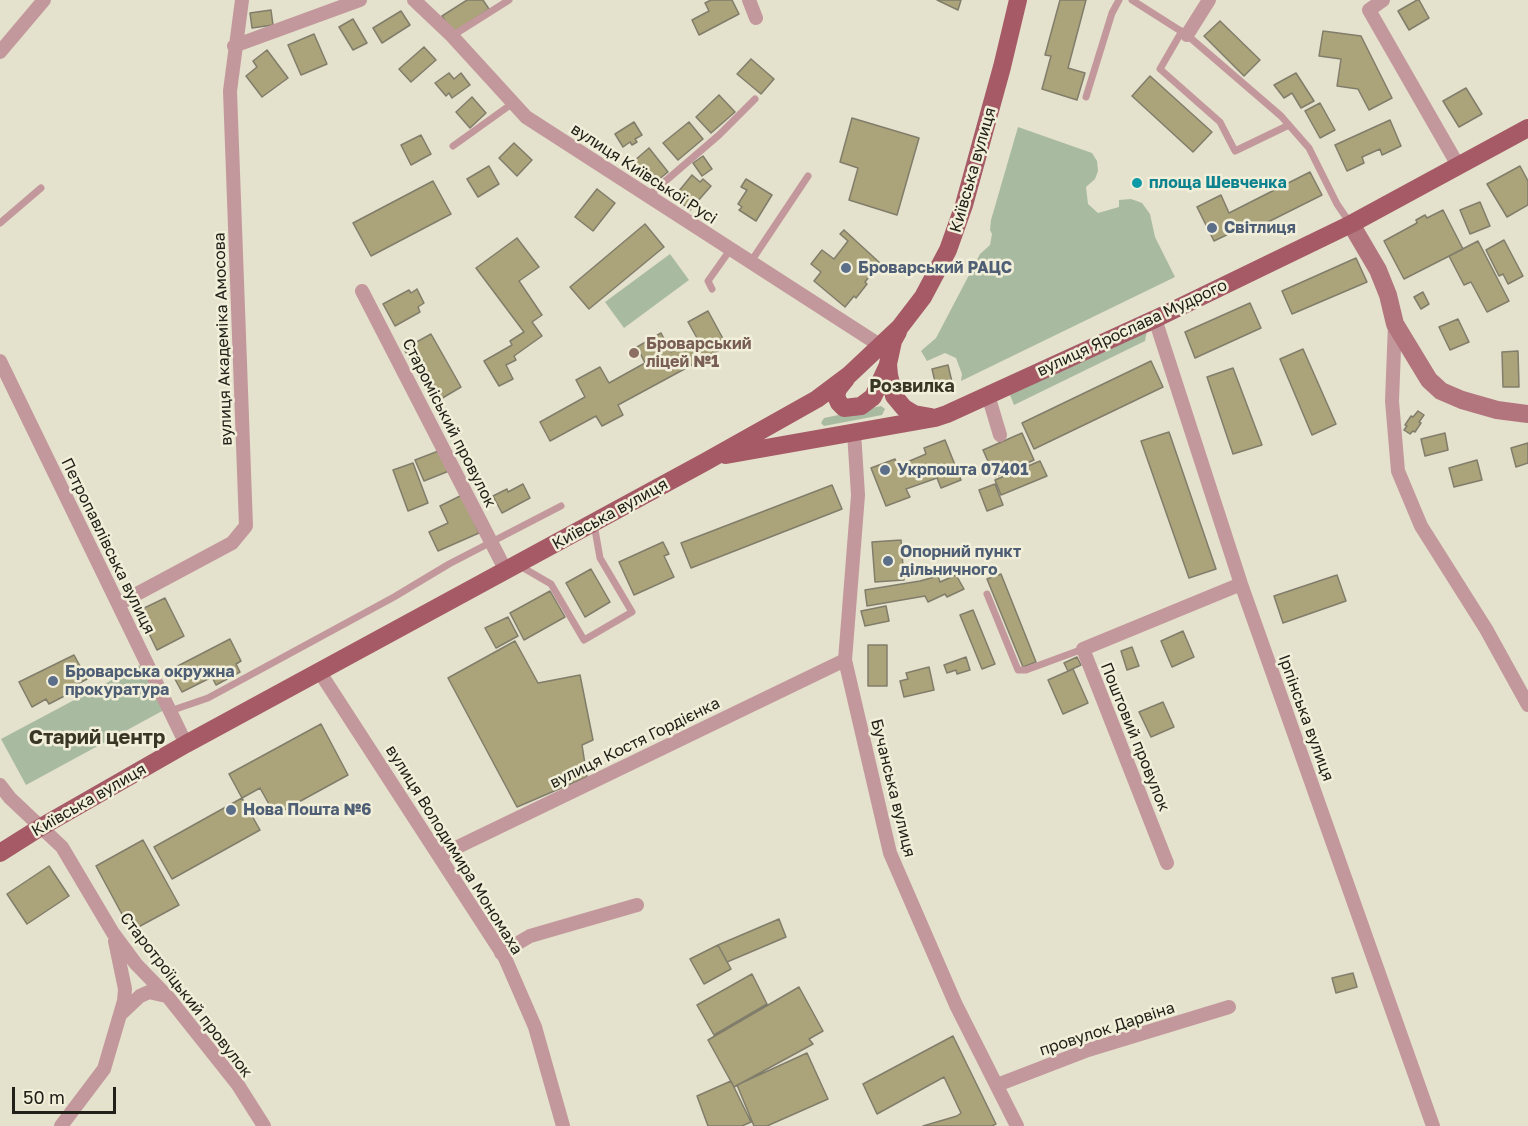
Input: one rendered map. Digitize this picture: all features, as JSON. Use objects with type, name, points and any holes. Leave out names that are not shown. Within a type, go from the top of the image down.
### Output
[{"type":"main road","name":"Київська вулиця","points":[[0,853],[40,827],[186,744],[594,523],[817,399],[849,375],[900,327],[924,297],[939,270],[955,232],[1002,67],[1018,0]]},
{"type":"main road","name":"вулиця Ярослава Мудрого","points":[[712,458],[935,418],[1155,320],[1351,224],[1528,128]]},
{"type":"main road","points":[[849,375],[838,389],[836,396],[844,408],[861,406],[873,397],[888,364],[893,341],[900,327]]},
{"type":"main road","points":[[888,364],[891,385],[899,403],[914,414],[935,418]]},
{"type":"street","points":[[0,52],[44,0]]},
{"type":"street","name":"вулиця Академіка Амосова","points":[[118,604],[232,543],[246,526],[230,91],[234,46],[242,0]]},
{"type":"street","points":[[234,46],[360,0]]},
{"type":"street","name":"вулиця Київської Русі","points":[[414,0],[452,36],[526,117],[881,346]]},
{"type":"street","points":[[749,0],[756,18]]},
{"type":"street","points":[[1184,33],[1209,0]]},
{"type":"street","points":[[1383,0],[1369,10],[1459,167]]},
{"type":"street","points":[[1351,224],[1378,270],[1388,295],[1395,324],[1392,401],[1398,471],[1421,526],[1486,629],[1528,705]]},
{"type":"street","name":"Староміський провулок","points":[[362,291],[492,542],[512,567]]},
{"type":"street","name":"Ірпінська вулиця","points":[[1155,320],[1241,584],[1433,1126]]},
{"type":"street","points":[[1395,324],[1424,374],[1441,391],[1497,410],[1528,414]]},
{"type":"street","name":"Петропавлівська вулиця","points":[[0,361],[186,744]]},
{"type":"street","points":[[988,395],[1000,435]]},
{"type":"street","name":"Бучанська вулиця","points":[[854,432],[858,495],[845,660],[890,853],[956,1005],[1017,1126]]},
{"type":"street","name":"Поштовий провулок","points":[[1167,863],[1083,649],[1241,584]]},
{"type":"street","name":"вулиця Костя Гордієнка","points":[[439,856],[845,660]]},
{"type":"street","name":"вулиця Володимира Мономаха","points":[[319,671],[501,952],[535,1027],[563,1126]]},
{"type":"street","name":"Старотроїцький провулок","points":[[0,785],[10,798],[62,847],[113,933],[136,964],[168,997],[238,1086],[264,1126]]},
{"type":"street","points":[[501,952],[530,936],[637,905]]},
{"type":"street","points":[[61,1126],[104,1069],[124,1001],[126,989],[113,933]]},
{"type":"street","points":[[119,1017],[140,996],[148,992],[168,997]]},
{"type":"street","name":"провулок Дарвіна","points":[[997,1085],[1088,1050],[1229,1007]]},
{"type":"lane","points":[[452,36],[509,0]]},
{"type":"lane","points":[[1086,97],[1112,13],[1119,0]]},
{"type":"lane","points":[[1132,0],[1184,33],[1281,116],[1309,148],[1337,204],[1351,224]]},
{"type":"lane","points":[[1184,33],[1160,69],[1220,122],[1235,151],[1289,125]]},
{"type":"lane","points":[[647,196],[719,135],[755,99]]},
{"type":"lane","points":[[453,146],[513,103]]},
{"type":"lane","points":[[750,263],[808,176]]},
{"type":"lane","points":[[0,223],[41,188]]},
{"type":"lane","points":[[712,289],[708,281],[730,250]]},
{"type":"lane","points":[[170,711],[208,698],[394,597],[449,564],[561,507]]},
{"type":"lane","points":[[512,567],[551,584],[584,640],[632,612],[600,558],[594,523]]},
{"type":"lane","points":[[987,594],[1018,670],[1026,670],[1083,649]]},
{"type":"green space","points":[[1018,127],[1092,153],[1097,161],[1098,171],[1095,179],[1086,187],[1088,204],[1098,213],[1119,207],[1119,200],[1131,199],[1142,203],[1150,214],[1155,237],[1175,277],[961,381],[962,374],[956,358],[945,353],[927,361],[921,351],[936,338],[980,254],[990,245],[991,220]]},
{"type":"green space","points":[[670,254],[689,280],[624,328],[605,302]]},
{"type":"green space","points":[[1147,330],[1145,341],[1014,405],[1010,395]]},
{"type":"green space","points":[[881,406],[885,409],[882,415],[824,426],[821,423],[824,418]]},
{"type":"green space","points":[[140,665],[164,710],[26,785],[1,739]]},
{"type":"building","points":[[467,0],[483,0],[489,9],[453,33],[442,16]]},
{"type":"building","points":[[711,0],[732,0],[739,14],[699,35],[692,20],[709,11],[705,3]]},
{"type":"building","points":[[937,0],[961,0],[958,10]]},
{"type":"building","points":[[1060,0],[1086,0],[1068,68],[1085,73],[1077,100],[1042,89],[1051,56],[1045,55]]},
{"type":"building","points":[[1417,0],[1429,18],[1409,30],[1398,11]]},
{"type":"building","points":[[271,10],[273,25],[252,28],[250,13]]},
{"type":"building","points":[[401,11],[410,25],[382,43],[373,28]]},
{"type":"building","points":[[353,19],[367,43],[353,50],[339,27]]},
{"type":"building","points":[[1220,21],[1260,60],[1244,76],[1204,36]]},
{"type":"building","points":[[1323,31],[1361,36],[1392,98],[1369,110],[1358,89],[1337,86],[1341,59],[1319,56]]},
{"type":"building","points":[[314,34],[327,64],[301,75],[288,45]]},
{"type":"building","points":[[424,47],[436,60],[411,82],[399,69]]},
{"type":"building","points":[[267,50],[288,78],[262,97],[246,76],[257,67],[253,61]]},
{"type":"building","points":[[751,59],[774,79],[761,94],[737,74]]},
{"type":"building","points":[[449,73],[454,79],[461,73],[470,85],[452,98],[449,93],[446,96],[435,83]]},
{"type":"building","points":[[1296,73],[1314,101],[1301,108],[1292,93],[1284,98],[1274,85]]},
{"type":"building","points":[[1150,76],[1212,132],[1193,152],[1132,96]]},
{"type":"building","points":[[1466,88],[1482,114],[1459,127],[1443,101]]},
{"type":"building","points":[[719,95],[735,112],[711,133],[696,117]]},
{"type":"building","points":[[472,97],[486,113],[470,128],[456,112]]},
{"type":"building","points":[[1320,103],[1335,130],[1320,138],[1305,111]]},
{"type":"building","points":[[852,118],[919,138],[897,215],[849,200],[858,168],[840,162]]},
{"type":"building","points":[[1390,120],[1401,146],[1382,155],[1380,149],[1362,157],[1364,163],[1347,171],[1335,145]]},
{"type":"building","points":[[634,122],[642,135],[635,139],[637,142],[632,145],[630,142],[623,147],[615,134]]},
{"type":"building","points":[[689,122],[703,139],[678,160],[663,143]]},
{"type":"building","points":[[421,135],[431,154],[411,165],[401,145]]},
{"type":"building","points":[[514,143],[532,160],[517,176],[499,158]]},
{"type":"building","points":[[649,148],[668,172],[653,184],[634,161]]},
{"type":"building","points":[[703,156],[712,169],[702,176],[693,163]]},
{"type":"building","points":[[489,166],[499,184],[478,197],[467,179]]},
{"type":"building","points":[[1520,166],[1528,181],[1528,205],[1507,217],[1487,184]]},
{"type":"building","points":[[1310,172],[1322,195],[1248,232],[1245,226],[1214,241],[1197,207],[1221,195],[1229,213]]},
{"type":"building","points":[[692,175],[700,182],[703,179],[711,186],[690,210],[674,197]]},
{"type":"building","points":[[746,179],[772,195],[756,221],[739,210],[742,207],[738,204],[747,190],[741,187]]},
{"type":"building","points":[[433,181],[451,214],[371,256],[353,223]]},
{"type":"building","points":[[597,189],[615,203],[593,231],[575,217]]},
{"type":"building","points":[[1480,202],[1490,226],[1470,234],[1460,210]]},
{"type":"building","points":[[1443,210],[1463,249],[1404,279],[1384,241],[1417,223],[1416,220],[1425,215],[1427,218]]},
{"type":"building","points":[[645,224],[664,247],[589,309],[570,287]]},
{"type":"building","name":"Броварський РАЦС","points":[[844,230],[880,263],[856,298],[854,296],[845,307],[814,281],[821,272],[811,264],[822,250],[834,259],[848,241],[840,234]]},
{"type":"building","points":[[517,238],[539,267],[519,281],[542,315],[532,322],[542,336],[514,356],[516,360],[506,365],[513,379],[499,386],[484,361],[512,345],[510,341],[524,332],[476,268]]},
{"type":"building","points":[[1504,240],[1523,276],[1508,284],[1503,274],[1499,276],[1486,250]]},
{"type":"building","points":[[1478,241],[1509,301],[1487,312],[1471,282],[1464,285],[1449,256]]},
{"type":"building","points":[[1356,258],[1367,282],[1292,314],[1282,291]]},
{"type":"building","points":[[417,289],[424,303],[418,307],[420,312],[395,326],[383,304],[409,290],[411,293]]},
{"type":"building","points":[[1423,292],[1429,304],[1421,309],[1414,297]]},
{"type":"building","points":[[1250,303],[1261,328],[1195,358],[1185,332]]},
{"type":"building","points":[[708,311],[727,346],[618,405],[623,415],[602,426],[596,416],[550,441],[540,422],[585,397],[576,380],[600,367],[609,383],[645,363],[637,347],[661,333],[671,352],[697,338],[688,322]]},
{"type":"building","points":[[1458,319],[1469,342],[1450,350],[1439,327]]},
{"type":"building","points":[[431,334],[461,387],[434,403],[404,349]]},
{"type":"building","points":[[1303,349],[1336,424],[1312,435],[1280,359]]},
{"type":"building","points":[[1518,351],[1519,387],[1503,387],[1502,352]]},
{"type":"building","points":[[1151,361],[1163,387],[1034,449],[1022,423]]},
{"type":"building","points":[[948,365],[952,382],[936,386],[932,369]]},
{"type":"building","points":[[1233,368],[1262,445],[1233,454],[1207,377]]},
{"type":"building","points":[[1418,411],[1424,415],[1415,432],[1410,434],[1404,430],[1407,426],[1405,425]]},
{"type":"building","points":[[1169,432],[1216,569],[1189,578],[1141,441]]},
{"type":"building","points":[[1022,433],[1034,460],[995,477],[983,450]]},
{"type":"building","points":[[1445,433],[1448,450],[1425,456],[1421,439]]},
{"type":"building","points":[[945,440],[961,480],[941,488],[937,478],[906,489],[910,497],[886,506],[871,468],[895,459],[898,466],[926,454],[924,448]]},
{"type":"building","points":[[1528,443],[1528,463],[1516,467],[1511,448]]},
{"type":"building","points":[[441,450],[449,471],[424,481],[415,460]]},
{"type":"building","points":[[1477,460],[1482,480],[1454,487],[1449,468]]},
{"type":"building","points":[[1040,461],[1047,476],[1001,495],[995,480]]},
{"type":"building","points":[[413,463],[428,503],[408,511],[393,470]]},
{"type":"building","points":[[523,484],[530,498],[502,513],[493,496],[507,489],[508,492]]},
{"type":"building","points":[[995,484],[1003,505],[987,511],[979,490]]},
{"type":"building","points":[[832,485],[842,509],[691,568],[681,543]]},
{"type":"building","points":[[462,495],[479,533],[438,551],[429,532],[448,523],[440,506]]},
{"type":"building","name":"Опорний пункт дільничного","points":[[901,540],[904,580],[875,582],[872,542]]},
{"type":"building","points":[[663,542],[669,554],[664,556],[674,577],[634,595],[619,562]]},
{"type":"building","points":[[591,569],[610,602],[585,617],[566,583]]},
{"type":"building","points":[[1001,574],[1036,662],[1023,667],[987,579]]},
{"type":"building","points":[[956,575],[964,589],[947,597],[945,594],[928,602],[925,596],[867,606],[865,590],[938,576],[940,582]]},
{"type":"building","points":[[1337,575],[1346,601],[1283,623],[1274,596]]},
{"type":"building","points":[[550,591],[565,617],[524,640],[510,613]]},
{"type":"building","points":[[165,598],[184,636],[157,650],[138,611]]},
{"type":"building","points":[[886,606],[889,621],[865,626],[861,611]]},
{"type":"building","points":[[973,610],[995,664],[982,669],[960,615]]},
{"type":"building","points":[[508,617],[518,636],[496,648],[485,628]]},
{"type":"building","points":[[1183,631],[1194,657],[1172,667],[1161,641]]},
{"type":"building","points":[[230,639],[241,661],[236,664],[240,672],[216,685],[212,677],[182,692],[170,670]]},
{"type":"building","points":[[515,641],[538,683],[580,675],[593,740],[582,745],[587,777],[517,807],[448,678]]},
{"type":"building","points":[[868,645],[887,645],[887,686],[868,686]]},
{"type":"building","points":[[1132,647],[1139,666],[1127,670],[1121,651]]},
{"type":"building","name":"Броварська окружна прокуратура","points":[[74,655],[87,679],[72,687],[74,691],[49,704],[46,699],[32,707],[19,682]]},
{"type":"building","points":[[966,657],[970,670],[957,674],[956,670],[947,673],[944,665]]},
{"type":"building","points":[[1077,657],[1081,665],[1068,671],[1064,663]]},
{"type":"building","points":[[929,667],[934,690],[904,697],[900,681],[908,679],[906,673]]},
{"type":"building","points":[[1073,669],[1088,703],[1063,714],[1048,680]]},
{"type":"building","points":[[1163,702],[1174,727],[1151,737],[1139,712]]},
{"type":"building","points":[[321,724],[348,775],[275,815],[260,788],[242,798],[229,774]]},
{"type":"building","points":[[242,798],[260,830],[172,879],[154,847]]},
{"type":"building","points":[[143,840],[179,905],[131,931],[96,866]]},
{"type":"building","points":[[49,866],[69,896],[27,924],[7,894]]},
{"type":"building","points":[[779,919],[786,937],[727,962],[718,945]]},
{"type":"building","points":[[718,945],[731,969],[704,984],[690,959]]},
{"type":"building","points":[[1353,973],[1357,987],[1336,993],[1332,978]]},
{"type":"building","points":[[752,974],[767,1004],[714,1035],[697,1005]]},
{"type":"building","points":[[799,987],[823,1031],[809,1039],[813,1044],[734,1087],[708,1040]]},
{"type":"building","points":[[953,1036],[996,1124],[992,1126],[923,1126],[961,1113],[944,1077],[877,1114],[863,1084]]},
{"type":"building","points":[[807,1053],[828,1099],[767,1126],[754,1126],[737,1085]]},
{"type":"building","points":[[731,1081],[751,1122],[742,1126],[708,1126],[697,1096]]},
{"type":"place","name":"площа Шевченка","points":[[1137,183]]},
{"type":"place","name":"Світлиця","points":[[1212,228]]},
{"type":"place","name":"Броварський РАЦС","points":[[846,268]]},
{"type":"place","name":"Броварський ліцей №1","points":[[634,353]]},
{"type":"place","name":"Укрпошта 07401","points":[[885,470]]},
{"type":"place","name":"Опорний пункт дільничного","points":[[888,561]]},
{"type":"place","name":"Броварська окружна прокуратура","points":[[53,681]]},
{"type":"place","name":"Нова Пошта №6","points":[[231,810]]},
{"type":"district","name":"Розвилка","points":[[912,386]]},
{"type":"district","name":"Старий центр","points":[[97,738]]}]
